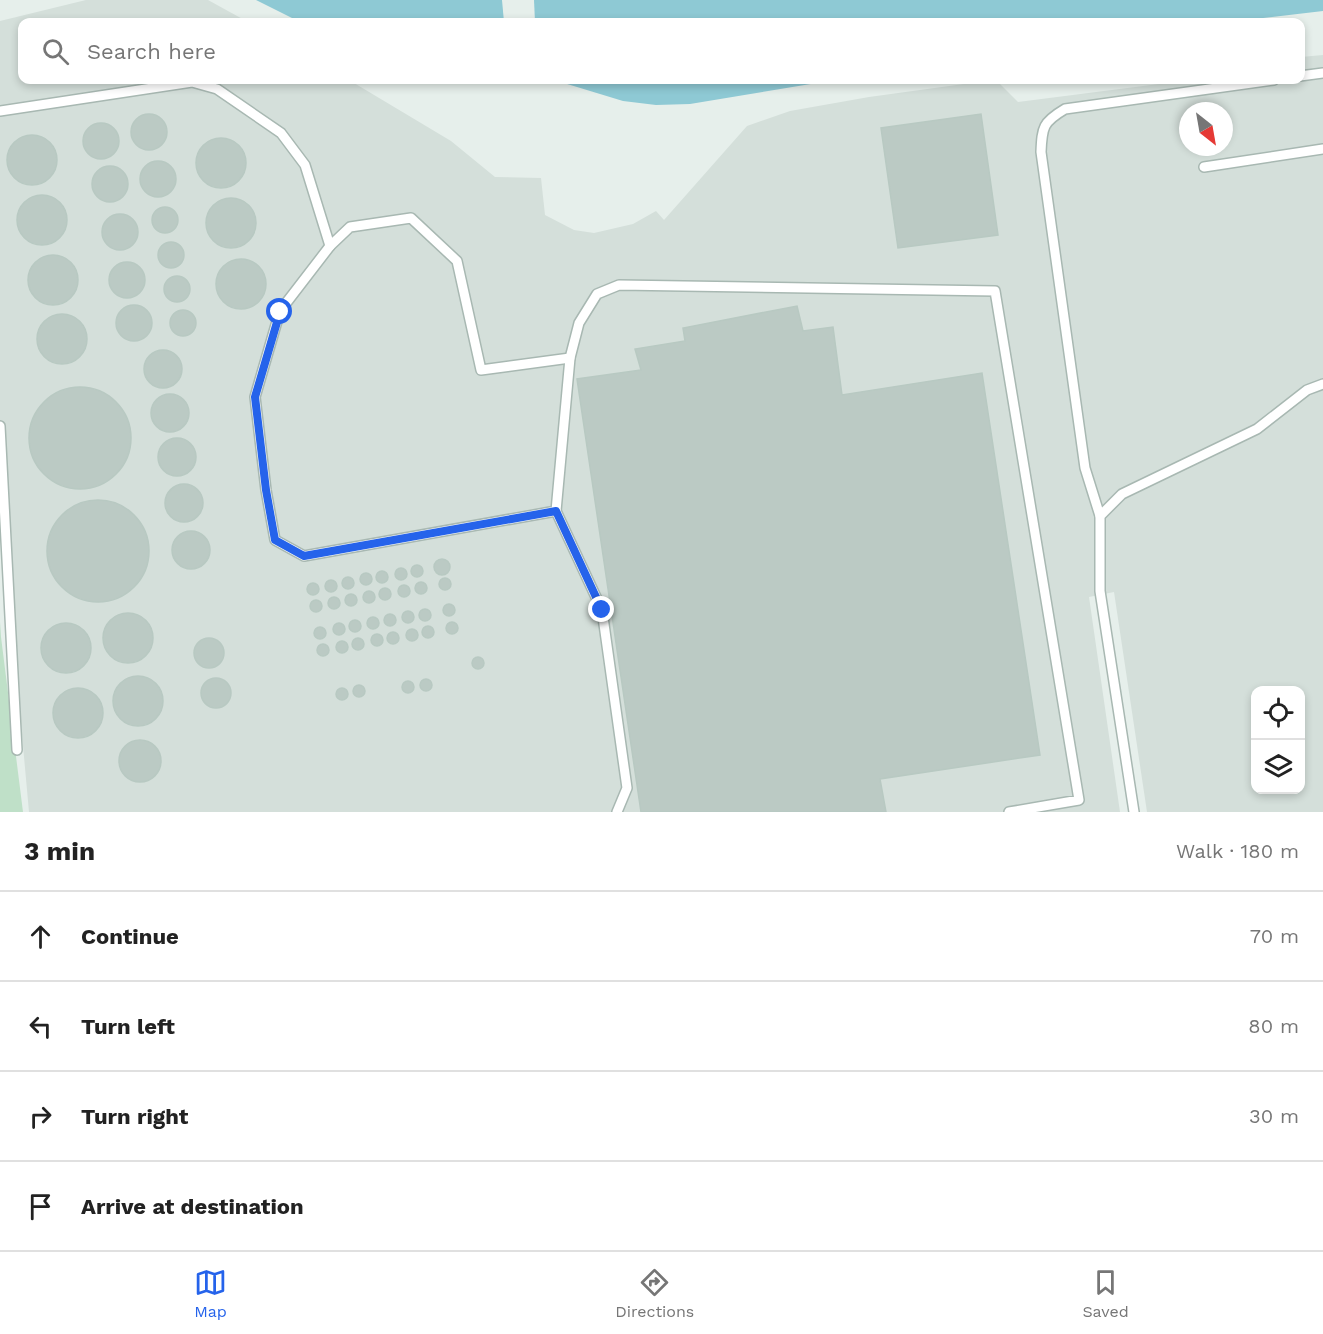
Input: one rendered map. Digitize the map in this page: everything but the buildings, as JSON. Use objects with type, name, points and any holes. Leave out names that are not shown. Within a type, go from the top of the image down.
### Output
[{"type":"lane","points":[[1305,75],[1323,73]]},
{"type":"lane","points":[[0,111],[179,84]]},
{"type":"lane","points":[[199,84],[217,89],[281,133],[305,165],[330,246]]},
{"type":"lane","points":[[1134,812],[1100,591],[1100,516],[1085,468],[1041,152],[1042,131],[1049,118],[1065,109],[1245,84]]},
{"type":"lane","points":[[1204,167],[1323,149]]},
{"type":"lane","points":[[556,511],[304,556],[275,540],[266,490],[255,397],[280,312],[330,246],[350,227],[411,218],[457,261],[481,370],[570,358]]},
{"type":"lane","points":[[617,812],[627,788],[602,610],[556,511],[570,358],[579,323],[597,294],[619,285],[995,291],[1079,800],[1009,812]]},
{"type":"lane","points":[[1100,516],[1122,494],[1257,429],[1307,390],[1323,384]]},
{"type":"lane","points":[[0,426],[17,750]]},
{"type":"shaded area","points":[[86,0],[208,0],[241,18],[18,18],[18,84],[356,84],[451,141],[495,177],[541,178],[545,215],[574,230],[594,233],[633,224],[656,211],[664,220],[747,126],[790,111],[964,84],[1000,84],[1018,102],[1159,84],[1305,84],[1305,57],[1323,55],[1323,812],[1147,812],[1114,592],[1089,597],[1120,812],[29,812],[0,492],[0,21]]},
{"type":"green space","points":[[0,622],[1,637],[23,812],[0,812]]},
{"type":"water","points":[[256,0],[1323,0],[1323,11],[1263,18],[292,18]]},
{"type":"water","points":[[567,84],[811,84],[690,104],[656,105],[623,101]]},
{"type":"pier","points":[[502,0],[534,0],[535,18],[504,18]]},
{"type":"route","points":[[280,312],[255,397],[266,490],[275,540],[304,556],[556,511],[602,610]]}]
